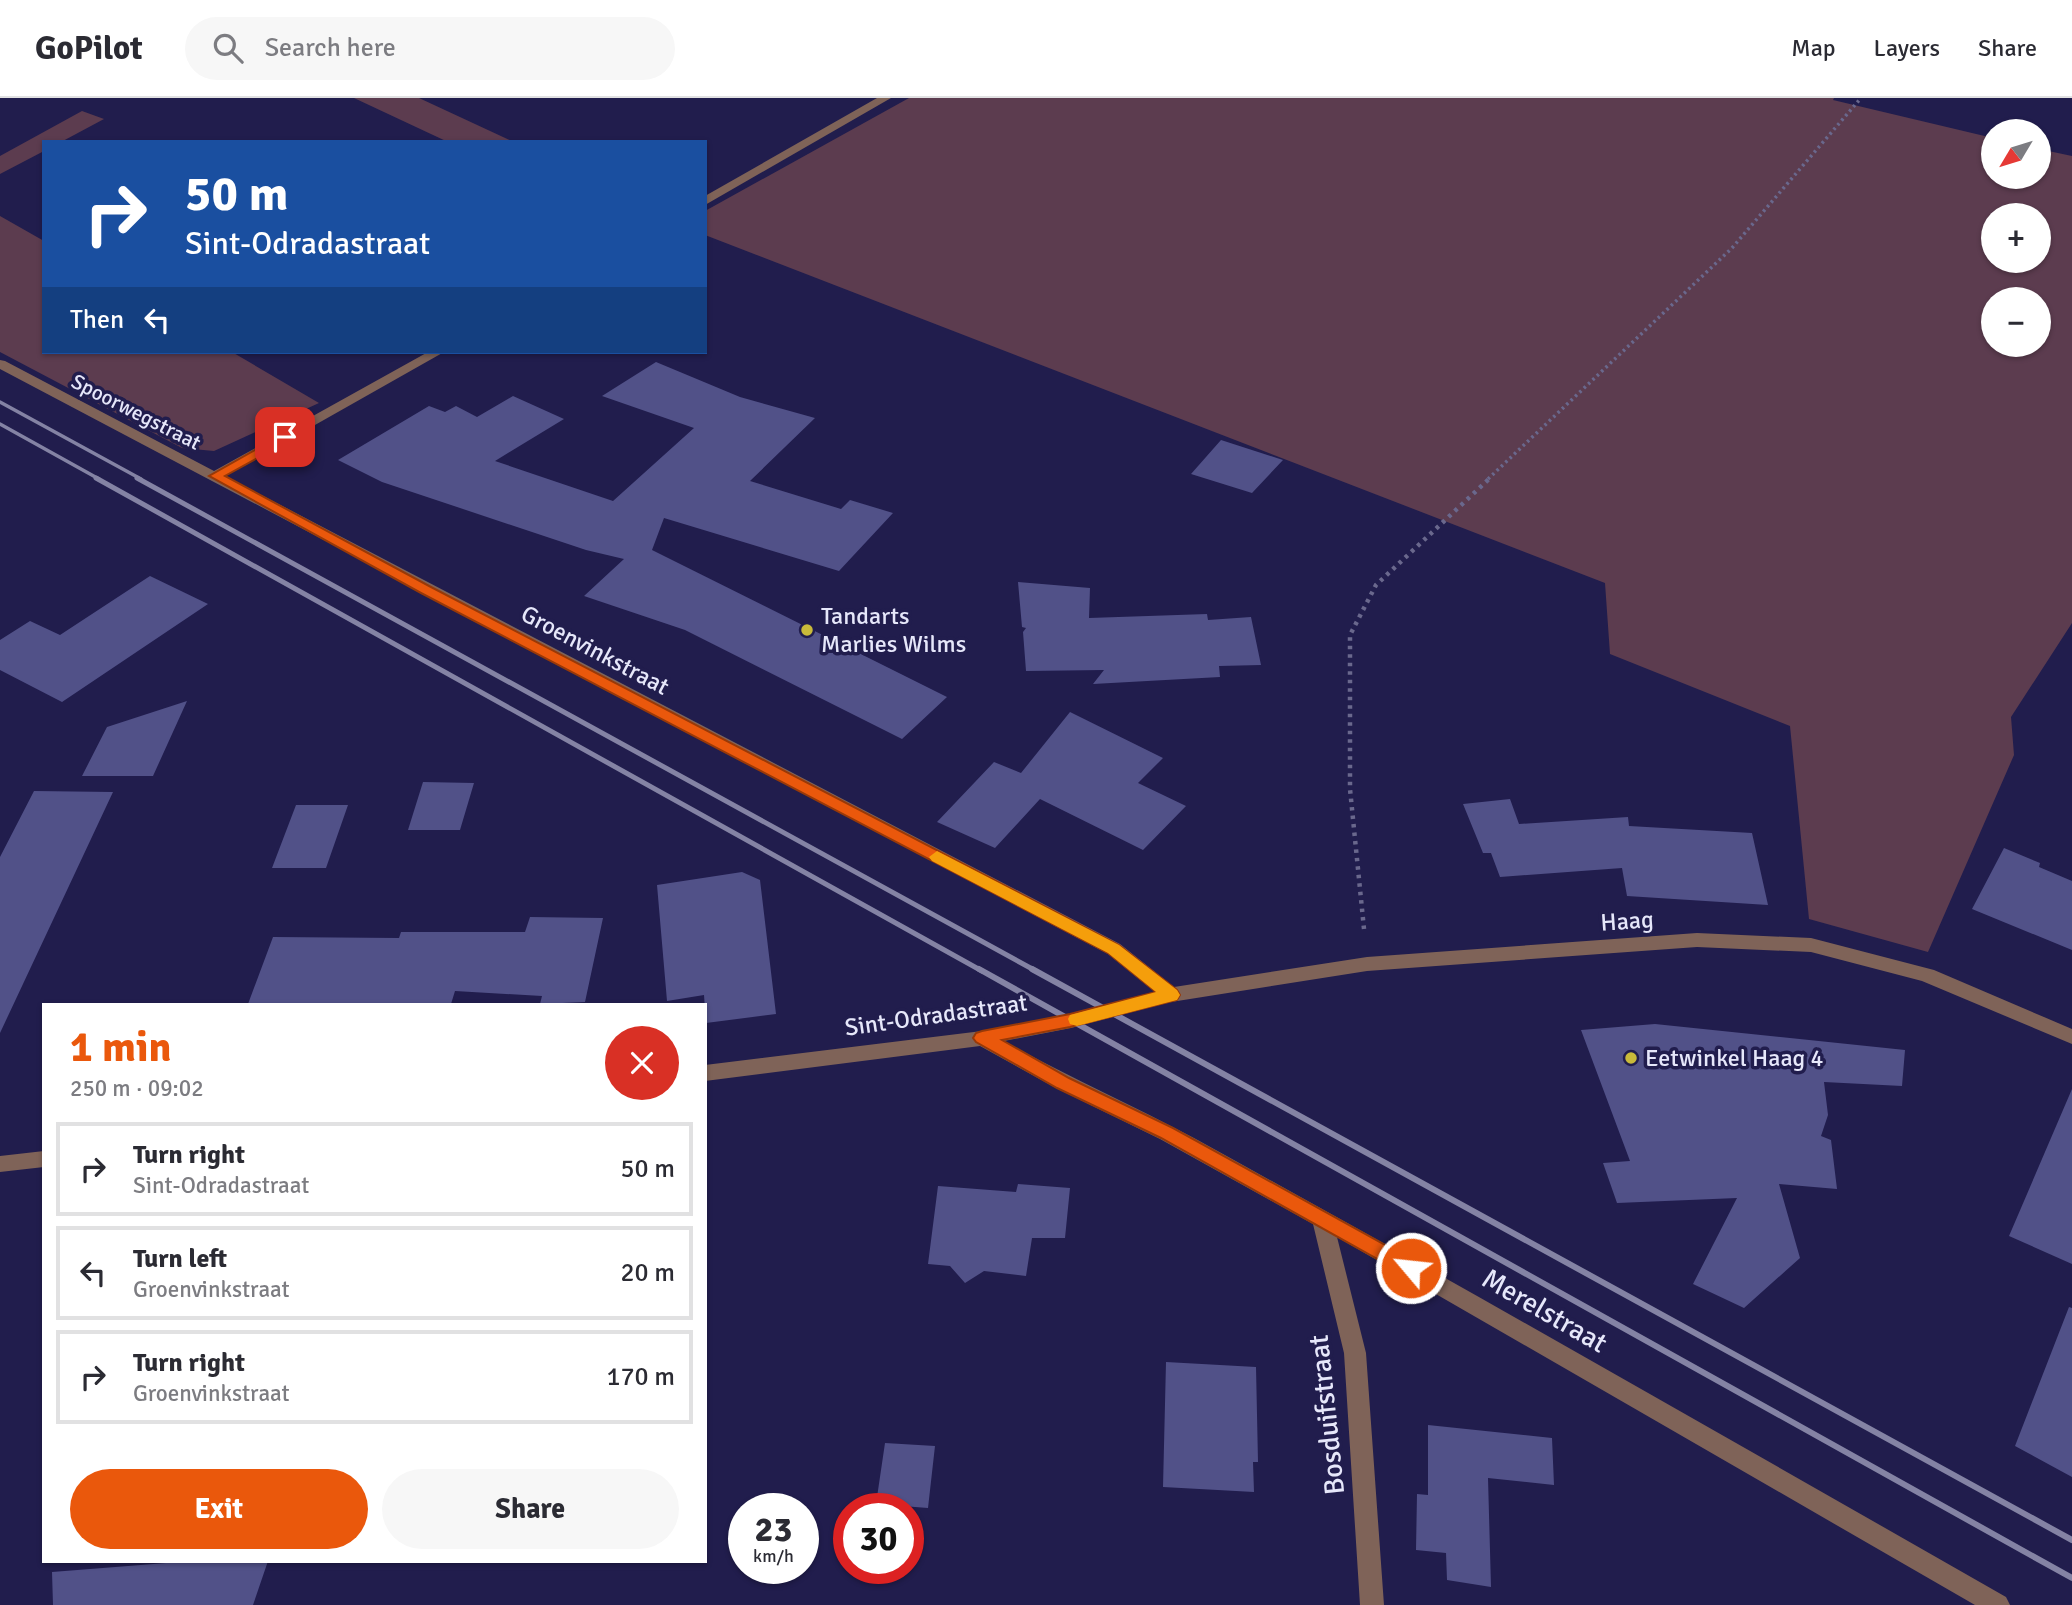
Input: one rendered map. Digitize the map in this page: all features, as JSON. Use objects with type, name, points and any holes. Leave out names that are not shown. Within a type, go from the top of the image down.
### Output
[{"type":"street","points":[[707,200],[885,98]]},
{"type":"street","points":[[215,476],[433,354]]},
{"type":"street","name":"Spoorwegstraat","points":[[0,364],[215,476]]},
{"type":"street","name":"Groenvinkstraat","points":[[215,476],[426,590],[1114,949],[1171,995]]},
{"type":"street","name":"Haag","points":[[1171,995],[1367,964],[1697,940],[1811,945],[1927,975],[2072,1037]]},
{"type":"street","name":"Sint-Odradastraat","points":[[707,1073],[982,1038],[1070,1021],[1171,995]]},
{"type":"street","name":"Merelstraat","points":[[982,1038],[1063,1083],[1167,1133],[1433,1280],[1998,1605]]},
{"type":"street","points":[[0,1164],[42,1159]]},
{"type":"street","name":"Bosduifstraat","points":[[1323,1221],[1355,1353],[1372,1605]]},
{"type":"path","points":[[1367,964],[1350,789],[1350,635],[1376,585],[1732,248],[1861,98]]},
{"type":"shaded area","points":[[354,98],[419,98],[510,140],[444,140]]},
{"type":"shaded area","points":[[909,98],[1834,98],[1833,100],[1981,135],[1981,189],[2051,189],[2051,152],[2072,156],[2072,623],[2011,717],[2014,755],[1928,952],[1809,919],[1790,726],[1610,654],[1605,583],[707,236],[707,210]]},
{"type":"shaded area","points":[[82,111],[104,119],[65,140],[42,140],[42,152],[0,174],[0,156]]},
{"type":"shaded area","points":[[0,216],[42,240],[42,354],[235,354],[319,403],[214,451],[182,448],[0,352]]},
{"type":"building","points":[[656,362],[740,397],[815,418],[750,481],[841,509],[850,500],[893,513],[839,571],[664,518],[652,550],[947,697],[902,739],[685,630],[584,596],[624,559],[586,550],[382,482],[338,460],[429,406],[445,412],[456,406],[477,417],[513,396],[564,419],[495,461],[613,501],[694,428],[602,396]]},
{"type":"building","points":[[1221,440],[1283,460],[1252,493],[1191,474]]},
{"type":"building","points":[[150,576],[208,604],[62,702],[0,670],[0,640],[30,621],[60,635]]},
{"type":"building","points":[[1018,582],[1090,588],[1089,618],[1207,614],[1208,620],[1251,617],[1261,665],[1219,666],[1220,677],[1093,684],[1104,670],[1026,671],[1023,632],[1026,628],[1022,627]]},
{"type":"building","points":[[187,701],[153,776],[82,776],[107,727]]},
{"type":"building","points":[[1070,712],[1163,758],[1138,783],[1186,806],[1143,850],[1040,799],[995,848],[937,822],[994,762],[1021,773]]},
{"type":"building","points":[[423,782],[474,783],[460,830],[408,830]]},
{"type":"building","points":[[34,791],[113,792],[0,1033],[0,857]]},
{"type":"building","points":[[1510,799],[1519,824],[1628,817],[1629,826],[1752,833],[1768,905],[1627,896],[1622,868],[1500,877],[1491,853],[1483,853],[1463,804]]},
{"type":"building","points":[[296,805],[348,805],[326,868],[272,868]]},
{"type":"building","points":[[2004,848],[2040,863],[2039,867],[2072,881],[2072,950],[1972,909]]},
{"type":"building","points":[[742,872],[760,880],[776,1014],[707,1023],[707,1003],[705,1003],[704,995],[667,1001],[657,885]]},
{"type":"building","points":[[530,917],[603,918],[585,1002],[540,1003],[542,996],[455,991],[451,1003],[248,1003],[273,937],[399,938],[401,932],[525,932]]},
{"type":"building","points":[[1655,1024],[1905,1050],[1902,1086],[1824,1082],[1828,1115],[1821,1136],[1831,1140],[1837,1189],[1779,1184],[1800,1258],[1744,1308],[1693,1284],[1737,1198],[1617,1203],[1603,1163],[1630,1161],[1581,1030]]},
{"type":"building","points":[[2072,1089],[2072,1264],[2009,1236]]},
{"type":"building","points":[[1018,1184],[1070,1188],[1065,1238],[1032,1238],[1026,1276],[984,1271],[965,1283],[950,1266],[928,1264],[938,1186],[1016,1192]]},
{"type":"building","points":[[2069,1307],[2072,1308],[2072,1477],[2015,1446]]},
{"type":"building","points":[[1166,1362],[1256,1367],[1258,1462],[1253,1462],[1254,1492],[1163,1487]]},
{"type":"building","points":[[1428,1425],[1552,1438],[1554,1485],[1488,1478],[1491,1587],[1447,1580],[1446,1553],[1416,1550],[1417,1494],[1428,1495]]},
{"type":"building","points":[[885,1443],[935,1446],[928,1508],[924,1508],[924,1493],[878,1493]]},
{"type":"building","points":[[166,1563],[267,1563],[253,1605],[53,1605],[52,1572]]},
{"type":"railway","points":[[0,402],[141,479]]},
{"type":"railway","points":[[0,424],[99,479]]},
{"type":"railway","points":[[96,478],[982,971]]},
{"type":"railway","points":[[137,478],[1036,971]]},
{"type":"railway","points":[[979,969],[2072,1578]]},
{"type":"railway","points":[[1032,969],[2072,1540]]},
{"type":"slow traffic","points":[[937,857],[1114,949],[1171,995],[1077,1019]]},
{"type":"place","name":"Tandarts Marlies Wilms","points":[[807,630]]},
{"type":"place","name":"Eetwinkel Haag 4","points":[[1631,1058]]},
{"type":"route","points":[[285,437],[215,476],[426,590],[1114,949],[1171,995],[1070,1021],[982,1038],[1063,1083],[1167,1133],[1411,1268]]}]
